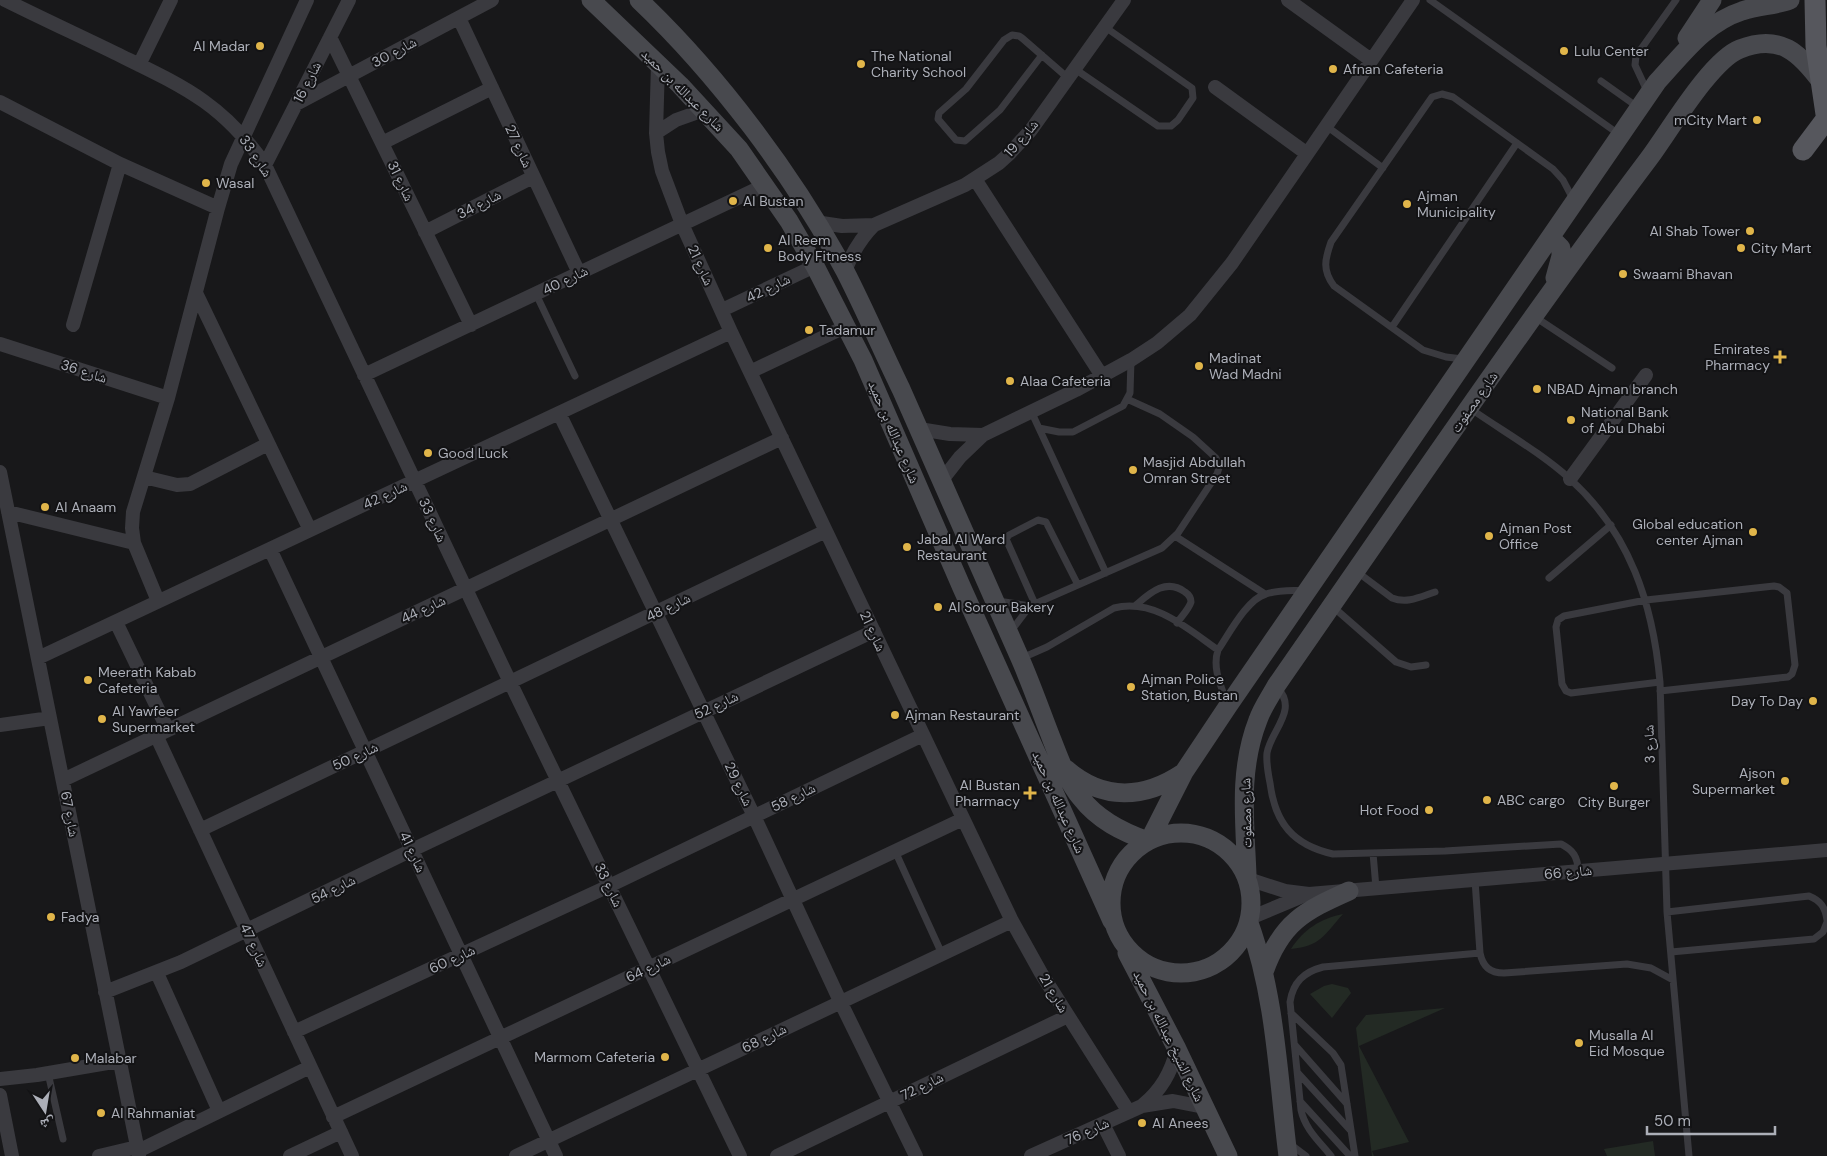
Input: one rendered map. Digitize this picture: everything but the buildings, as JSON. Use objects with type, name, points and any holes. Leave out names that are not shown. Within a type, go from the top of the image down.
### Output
[{"type":"main road","points":[[1803,150],[1827,120],[1816,46],[1815,0]]},
{"type":"street","name":"شارع 33","points":[[5,0],[140,65],[195,94],[229,120],[244,136],[265,165],[510,682],[740,1156]]},
{"type":"street","points":[[140,65],[171,0]]},
{"type":"street","points":[[158,602],[134,543],[132,528],[133,512],[168,398],[231,164],[307,0]]},
{"type":"street","name":"شارع 16","points":[[265,165],[349,0]]},
{"type":"street","name":"شارع 30","points":[[296,104],[492,0]]},
{"type":"street","name":"شارع عبدالله بن حميد","points":[[591,0],[704,110],[739,149],[765,185],[815,266],[847,326],[962,588],[1112,921]]},
{"type":"street","name":"شارع عبدالله بن حميد","points":[[639,0],[723,92],[758,136],[845,271],[919,429],[1010,634],[1070,783],[1082,799],[1111,825],[1149,840]]},
{"type":"street","name":"شارع 19","points":[[845,271],[851,254],[861,238],[874,225],[975,179],[999,163],[1024,139],[1124,0]]},
{"type":"street","points":[[1288,0],[1371,60]]},
{"type":"street","points":[[942,480],[960,457],[983,435],[1132,360],[1174,330],[1205,298],[1232,263],[1325,125],[1413,0]]},
{"type":"street","points":[[1149,840],[1184,772],[1228,706],[1712,0]]},
{"type":"street","points":[[1648,95],[1700,35],[1713,24],[1728,15],[1744,10],[1778,5],[1790,0]]},
{"type":"street","name":"شارع 27","points":[[459,18],[578,273]]},
{"type":"street","points":[[640,46],[648,47],[655,44],[661,38],[663,31],[662,23]]},
{"type":"street","name":"شارع 31","points":[[330,38],[471,325]]},
{"type":"street","name":"شارع مصفوت","points":[[1247,877],[1243,802],[1247,759],[1258,718],[1276,686],[1551,291],[1667,135],[1694,95],[1723,60],[1739,49],[1757,44],[1776,44],[1794,50],[1807,62],[1822,83]]},
{"type":"street","name":"شارع 21","points":[[658,64],[656,133],[660,162],[682,224],[731,332],[1012,921],[1068,1016],[1129,1112]]},
{"type":"street","points":[[1215,87],[1306,153]]},
{"type":"street","points":[[382,143],[492,88]]},
{"type":"street","points":[[0,102],[120,164],[218,208]]},
{"type":"street","points":[[656,133],[676,120],[704,110]]},
{"type":"street","points":[[72,325],[120,164]]},
{"type":"street","name":"شارع 34","points":[[425,232],[534,177]]},
{"type":"street","points":[[975,179],[1102,376]]},
{"type":"street","name":"شارع 40","points":[[364,376],[765,185]]},
{"type":"street","name":"شارع 19","points":[[815,222],[842,226],[874,225]]},
{"type":"street","points":[[1547,242],[1558,244],[1562,252],[1551,291]]},
{"type":"street","name":"شارع 42","points":[[722,310],[815,266]]},
{"type":"street","points":[[197,295],[310,530]]},
{"type":"street","points":[[750,372],[847,326]]},
{"type":"street","name":"شارع 42","points":[[38,658],[731,332]]},
{"type":"street","name":"شارع 36","points":[[0,344],[168,398]]},
{"type":"street","points":[[1570,479],[1646,375]]},
{"type":"street","name":"شارع 29","points":[[560,413],[754,816],[840,1001],[916,1156]]},
{"type":"street","points":[[919,429],[950,434],[983,435]]},
{"type":"street","name":"شارع 44","points":[[63,780],[782,438]]},
{"type":"street","points":[[144,477],[177,485],[190,484],[268,444]]},
{"type":"street","name":"شارع 67","points":[[0,472],[138,1151]]},
{"type":"street","points":[[8,512],[134,543]]},
{"type":"street","name":"شارع 48","points":[[510,682],[826,531]]},
{"type":"street","name":"شارع 41","points":[[270,549],[556,1156]]},
{"type":"street","name":"شارع 47","points":[[116,622],[200,830],[352,1156]]},
{"type":"street","name":"شارع 52","points":[[558,781],[874,631]]},
{"type":"street","name":"شارع 50","points":[[200,830],[510,682]]},
{"type":"street","points":[[0,725],[50,718]]},
{"type":"street","name":"شارع 58","points":[[609,886],[923,735]]},
{"type":"street","points":[[1062,766],[1076,778],[1093,787],[1112,792],[1131,793],[1150,790],[1168,783],[1184,772]]},
{"type":"street","name":"شارع 54","points":[[105,992],[157,972],[248,931],[558,781]]},
{"type":"street","name":"شارع 64","points":[[333,1117],[963,819]]},
{"type":"street","points":[[1250,921],[1241,941],[1228,956],[1211,967],[1192,973],[1172,973],[1152,968],[1135,958],[1122,942],[1112,921],[1110,897],[1116,874],[1129,855],[1149,840],[1168,833],[1188,832],[1206,837],[1223,846],[1237,859],[1247,877],[1251,892],[1250,921],[1270,997],[1287,1149]]},
{"type":"street","name":"شارع 66","points":[[1247,877],[1285,890],[1309,894],[1827,850]]},
{"type":"street","name":"شارع 60","points":[[294,1032],[609,886]]},
{"type":"street","points":[[1264,972],[1278,940],[1290,926],[1303,914],[1318,905],[1349,891]]},
{"type":"street","name":"شارع 66","points":[[1250,921],[1309,894]]},
{"type":"street","name":"شارع 68","points":[[516,1156],[1012,921]]},
{"type":"street","name":"شارع الشيخ عبدالله بن حميد","points":[[1122,942],[1177,1050],[1227,1156]]},
{"type":"street","points":[[157,972],[219,1111]]},
{"type":"street","name":"شارع 72","points":[[777,1156],[1068,1016]]},
{"type":"street","name":"شارع 76","points":[[1142,1106],[1157,1092],[1169,1075],[1177,1050]]},
{"type":"street","points":[[0,1079],[48,1073],[119,1060]]},
{"type":"street","points":[[99,1156],[138,1151],[310,1067]]},
{"type":"street","points":[[0,1095],[12,1156]]},
{"type":"street","name":"شارع 76","points":[[1031,1156],[1142,1106],[1173,1101],[1204,1107]]},
{"type":"street","points":[[1102,1124],[1119,1156]]},
{"type":"street","points":[[290,1156],[341,1132]]},
{"type":"lane","points":[[1430,0],[1620,136]]},
{"type":"lane","points":[[1648,95],[1635,65],[1636,56],[1676,0]]},
{"type":"lane","points":[[1042,55],[1000,110],[965,141],[956,140],[938,119],[939,113],[966,90],[1007,36],[1012,35],[1019,36],[1042,55],[1071,74],[1158,126],[1171,126],[1178,120],[1193,98],[1192,88],[1105,27]]},
{"type":"lane","points":[[1601,81],[1648,95]]},
{"type":"lane","points":[[1466,359],[1446,357],[1423,350],[1334,286],[1329,280],[1325,267],[1325,260],[1331,242],[1432,98],[1442,94],[1453,97],[1553,169],[1563,180],[1574,202]]},
{"type":"lane","points":[[1325,125],[1383,168]]},
{"type":"lane","points":[[1392,327],[1517,143]]},
{"type":"lane","points":[[536,294],[575,376]]},
{"type":"lane","points":[[1534,316],[1612,368]]},
{"type":"lane","points":[[1039,428],[1066,433],[1080,430],[1123,406],[1128,399],[1131,386],[1132,360]]},
{"type":"lane","points":[[995,600],[1007,604],[1032,605],[1155,552],[1175,536],[1217,474],[1218,463],[1216,458],[1177,424],[1128,399]]},
{"type":"lane","name":"شارع 3","points":[[1470,408],[1551,464],[1570,479],[1592,501],[1611,525],[1635,569],[1646,600],[1658,655],[1665,863],[1688,1156]]},
{"type":"lane","points":[[1031,411],[1106,573]]},
{"type":"lane","points":[[1032,605],[1006,539],[1009,535],[1038,520],[1046,522],[1078,585]]},
{"type":"lane","points":[[1549,578],[1611,525]]},
{"type":"lane","points":[[1175,536],[1265,594]]},
{"type":"lane","points":[[1356,571],[1397,600],[1409,601],[1435,592]]},
{"type":"lane","points":[[1136,605],[1150,593],[1161,587],[1172,586],[1184,591],[1191,602],[1177,623]]},
{"type":"lane","points":[[1660,682],[1571,693],[1566,692],[1562,684],[1556,627],[1558,620],[1564,616],[1646,600],[1774,586],[1784,589],[1788,598],[1795,664],[1794,670],[1788,677],[1660,691]]},
{"type":"lane","points":[[1228,706],[1216,668],[1215,662],[1218,650],[1252,602],[1265,594],[1308,590]]},
{"type":"lane","points":[[1010,634],[1032,605]]},
{"type":"lane","points":[[1020,658],[1046,647],[1114,608],[1136,605],[1156,610],[1218,650]]},
{"type":"lane","points":[[1331,606],[1396,662],[1411,666],[1426,665]]},
{"type":"lane","points":[[1276,686],[1284,698],[1285,713],[1270,744],[1267,763],[1274,808],[1281,822],[1303,844],[1333,854],[1445,851],[1561,844],[1575,854],[1578,862],[1578,871]]},
{"type":"lane","points":[[896,851],[942,954]]},
{"type":"lane","points":[[1373,852],[1376,888]]},
{"type":"lane","points":[[1475,880],[1480,953],[1485,966],[1497,973],[1627,964],[1651,968],[1673,980]]},
{"type":"lane","points":[[1668,912],[1809,896],[1819,901],[1826,910],[1827,921],[1823,932],[1814,939],[1671,952]]},
{"type":"lane","points":[[1331,1156],[1307,1127],[1302,1116],[1292,1013],[1292,992],[1296,983],[1303,975],[1323,967],[1480,953]]},
{"type":"lane","points":[[1292,1013],[1338,1059],[1342,1072],[1355,1156]]},
{"type":"lane","points":[[1295,1046],[1347,1105]]},
{"type":"lane","points":[[48,1073],[63,1139]]},
{"type":"lane","points":[[1298,1073],[1351,1131]]},
{"type":"lane","points":[[1300,1101],[1350,1156]]},
{"type":"lane","points":[[1287,1149],[1306,1156]]},
{"type":"shaded area","points":[[1343,914],[1326,934],[1316,942],[1291,949],[1307,930],[1320,922]]},
{"type":"shaded area","points":[[1332,984],[1348,988],[1351,993],[1332,1018],[1310,994]]},
{"type":"shaded area","points":[[1445,1008],[1359,1046],[1409,1142],[1372,1151],[1374,1156],[1372,1156],[1356,1028],[1366,1015]]},
{"type":"shaded area","points":[[1653,1141],[1655,1156],[1607,1156],[1604,1149]]},
{"type":"place","name":"Al Madar","points":[[260,46]]},
{"type":"place","name":"Lulu Center","points":[[1564,51]]},
{"type":"place","name":"The National Charity School","points":[[861,64]]},
{"type":"place","name":"Afnan Cafeteria","points":[[1333,69]]},
{"type":"place","name":"mCity Mart","points":[[1757,120]]},
{"type":"place","name":"Wasal","points":[[206,183]]},
{"type":"place","name":"Al Bustan","points":[[733,201]]},
{"type":"place","name":"Ajman Municipality","points":[[1407,204]]},
{"type":"place","name":"Al Shab Tower","points":[[1750,231]]},
{"type":"place","name":"Al Reem Body Fitness","points":[[768,248]]},
{"type":"place","name":"City Mart","points":[[1741,248]]},
{"type":"place","name":"Swaami Bhavan","points":[[1623,274]]},
{"type":"place","name":"Tadamur","points":[[809,330]]},
{"type":"place","name":"Emirates Pharmacy","points":[[1780,357]]},
{"type":"place","name":"Madinat Wad Madni","points":[[1199,366]]},
{"type":"place","name":"Alaa Cafeteria","points":[[1010,381]]},
{"type":"place","name":"NBAD Ajman branch","points":[[1537,389]]},
{"type":"place","name":"National Bank of Abu Dhabi","points":[[1571,420]]},
{"type":"place","name":"Good Luck","points":[[428,453]]},
{"type":"place","name":"Masjid Abdullah Omran Street","points":[[1133,470]]},
{"type":"place","name":"Al Anaam","points":[[45,507]]},
{"type":"place","name":"Global education center Ajman","points":[[1753,532]]},
{"type":"place","name":"Ajman Post Office","points":[[1489,536]]},
{"type":"place","name":"Jabal Al Ward Restaurant","points":[[907,547]]},
{"type":"place","name":"Al Sorour Bakery","points":[[938,607]]},
{"type":"place","name":"Meerath Kabab Cafeteria","points":[[88,680]]},
{"type":"place","name":"Ajman Police Station, Bustan","points":[[1131,687]]},
{"type":"place","name":"Day To Day","points":[[1813,701]]},
{"type":"place","name":"Ajman Restaurant","points":[[895,715]]},
{"type":"place","name":"Al Yawfeer Supermarket","points":[[102,719]]},
{"type":"place","name":"Ajson Supermarket","points":[[1785,781]]},
{"type":"place","name":"City Burger","points":[[1614,786]]},
{"type":"place","name":"Al Bustan Pharmacy","points":[[1030,793]]},
{"type":"place","name":"ABC cargo","points":[[1487,800]]},
{"type":"place","name":"Hot Food","points":[[1429,810]]},
{"type":"place","name":"Fadya","points":[[51,917]]},
{"type":"place","name":"Musalla Al Eid Mosque","points":[[1579,1043]]},
{"type":"place","name":"Marmom Cafeteria","points":[[665,1057]]},
{"type":"place","name":"Malabar","points":[[75,1058]]},
{"type":"place","name":"Al Rahmaniat","points":[[101,1113]]},
{"type":"place","name":"Al Anees","points":[[1142,1123]]}]
